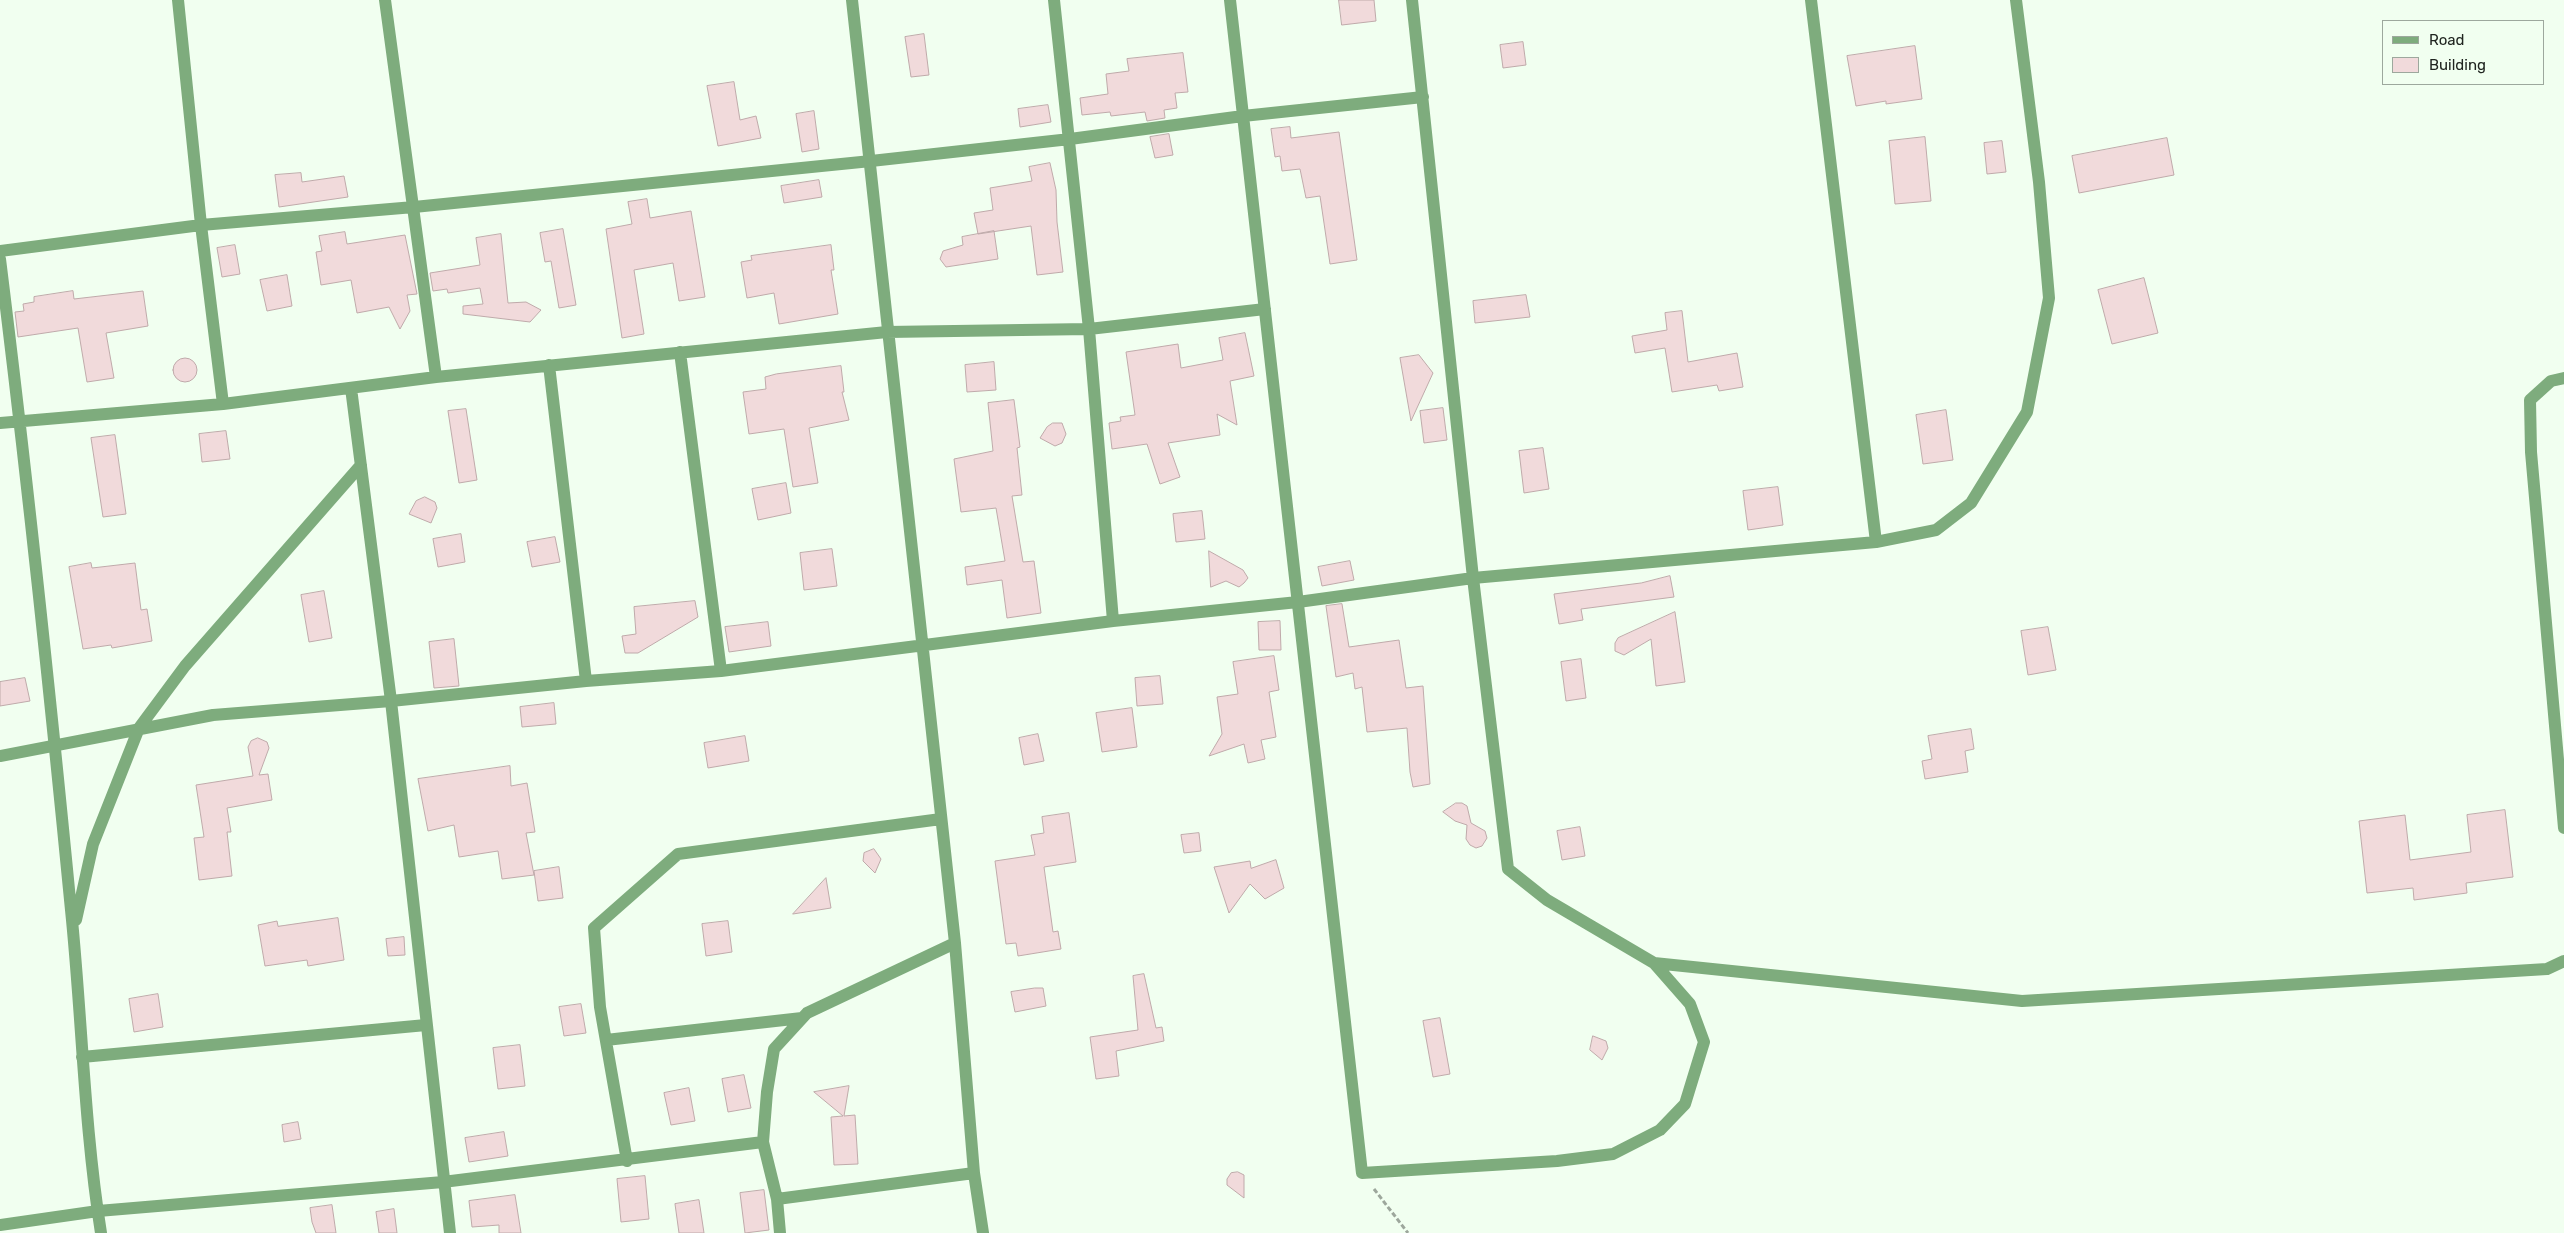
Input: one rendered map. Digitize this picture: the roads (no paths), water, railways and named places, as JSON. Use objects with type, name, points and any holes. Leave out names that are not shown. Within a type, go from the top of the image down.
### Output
[{"type":"street","points":[[178,0],[201,225],[223,404]]},
{"type":"street","points":[[385,0],[436,377]]},
{"type":"street","points":[[852,0],[955,944],[974,1173],[983,1233]]},
{"type":"street","points":[[1054,0],[1089,328],[1113,621]]},
{"type":"street","points":[[1230,0],[1362,1173],[1557,1161],[1613,1154],[1660,1130],[1685,1104],[1704,1042],[1690,1004],[1654,962],[1547,900],[1508,868],[1473,578],[1412,0]]},
{"type":"street","points":[[1811,0],[1876,542]]},
{"type":"street","points":[[0,756],[214,714],[392,701],[586,681],[720,671],[1113,621],[1298,602],[1473,578],[1876,542],[1936,530],[1971,503],[2027,412],[2049,298],[2039,182],[2016,0]]},
{"type":"street","points":[[0,250],[201,225],[414,207],[871,161],[1070,139],[1243,116],[1423,97]]},
{"type":"street","points":[[0,259],[20,421],[55,744],[74,933],[82,1057],[101,1233]]},
{"type":"street","points":[[0,424],[223,404],[436,377],[887,332],[1089,328],[1265,309]]},
{"type":"street","points":[[680,352],[720,671]]},
{"type":"street","points":[[549,365],[586,681]]},
{"type":"street","points":[[2564,378],[2551,381],[2530,400],[2531,452],[2564,828]]},
{"type":"street","points":[[351,388],[392,701],[450,1233]]},
{"type":"street","points":[[74,933],[92,844],[139,728],[185,666],[361,465]]},
{"type":"street","points":[[627,1161],[600,1007],[594,928],[678,854],[941,818]]},
{"type":"street","points":[[780,1233],[777,1199],[763,1142],[767,1092],[774,1048],[807,1013],[955,944]]},
{"type":"street","points":[[1654,962],[2022,1001],[2547,969],[2564,961]]},
{"type":"street","points":[[606,1040],[802,1018]]},
{"type":"street","points":[[82,1057],[426,1025]]},
{"type":"street","points":[[0,1225],[98,1211],[443,1182],[569,1166],[627,1161],[763,1142]]},
{"type":"street","points":[[777,1199],[974,1173]]}]
